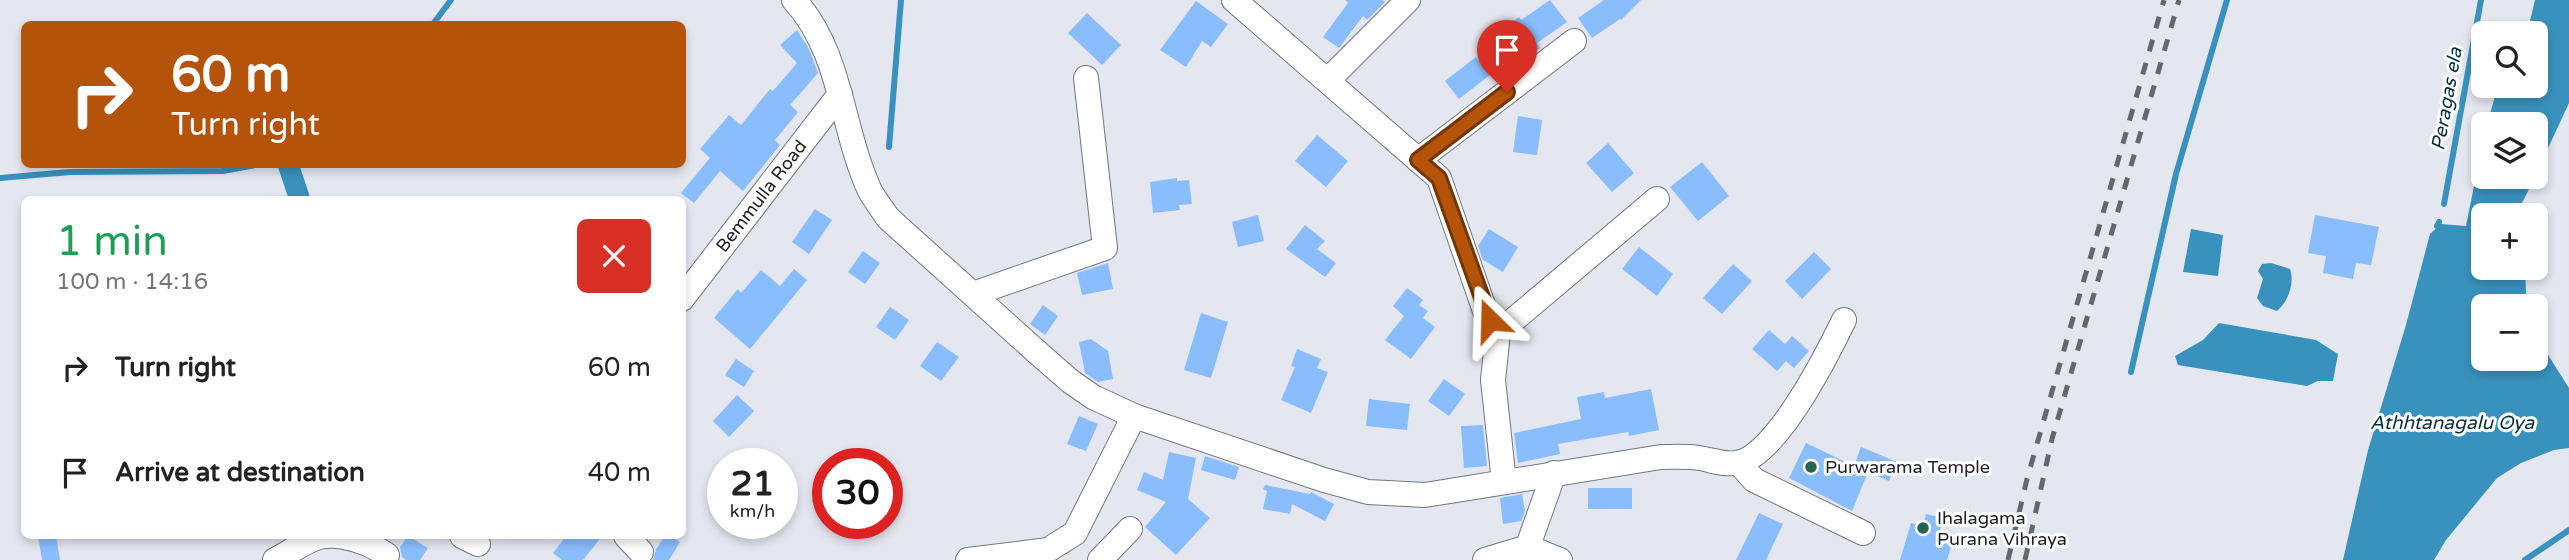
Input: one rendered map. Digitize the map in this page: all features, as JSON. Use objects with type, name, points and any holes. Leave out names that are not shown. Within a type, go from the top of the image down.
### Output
[{"type":"street","points":[[794,0],[822,44],[840,93],[864,175],[871,192],[888,218],[1070,381],[1106,404],[1134,416],[1324,480],[1368,492],[1425,495],[1661,457],[1684,456],[1724,464],[1739,463],[1764,447],[1807,391],[1844,320]]},
{"type":"street","points":[[1234,0],[1439,178],[1485,311],[1498,333],[1493,380],[1504,482]]},
{"type":"street","points":[[1328,80],[1408,0]]},
{"type":"street","points":[[1418,160],[1574,41]]},
{"type":"street","points":[[973,293],[1105,248],[1086,78]]},
{"type":"street","name":"Bemmulla Road","points":[[686,294],[840,93]]},
{"type":"street","points":[[1498,333],[1657,199]]},
{"type":"street","points":[[968,560],[1048,550],[1076,533],[1134,416]]},
{"type":"street","points":[[1739,463],[1754,480],[1863,533]]},
{"type":"street","points":[[1526,554],[1554,473]]},
{"type":"street","points":[[1100,560],[1130,529]]},
{"type":"street","points":[[275,560],[315,539]]},
{"type":"street","points":[[345,539],[389,550]]},
{"type":"street","points":[[1485,560],[1526,554],[1560,560]]},
{"type":"water","points":[[2535,0],[2569,0],[2569,103],[2548,148],[2548,112],[2490,112],[2495,98],[2548,98],[2548,21],[2530,21]]},
{"type":"water","name":"Athhtanagalu Oya","points":[[2473,189],[2529,189],[2522,203],[2471,203],[2471,280],[2526,280],[2526,294],[2471,294],[2471,371],[2548,371],[2548,355],[2569,388],[2569,448],[2554,450],[2521,463],[2497,478],[2446,540],[2434,560],[2343,560],[2368,450],[2430,234],[2441,224],[2466,226]]},
{"type":"water","points":[[2191,229],[2223,235],[2218,276],[2183,272]]},
{"type":"water","points":[[2271,263],[2290,269],[2292,280],[2284,303],[2277,311],[2263,306],[2257,298],[2263,279],[2258,271],[2262,264]]},
{"type":"water","points":[[2219,323],[2316,340],[2338,354],[2333,381],[2318,381],[2307,386],[2178,365],[2175,356],[2203,340]]},
{"type":"building","points":[[1345,0],[1385,2],[1367,20],[1363,16],[1339,48],[1323,37],[1348,3]]},
{"type":"building","points":[[1550,0],[1567,22],[1537,43],[1540,48],[1525,59],[1504,28]]},
{"type":"building","points":[[1604,0],[1641,0],[1621,20],[1592,38],[1578,18]]},
{"type":"building","points":[[1196,1],[1228,24],[1211,47],[1202,41],[1186,67],[1160,50]]},
{"type":"building","points":[[1087,13],[1121,45],[1102,65],[1068,33]]},
{"type":"building","points":[[797,30],[809,49],[818,73],[790,105],[798,112],[775,140],[780,145],[743,191],[720,171],[694,203],[681,193],[710,158],[700,149],[729,115],[741,125],[770,89],[773,91],[797,63],[780,45]]},
{"type":"building","points":[[1476,57],[1490,75],[1459,99],[1445,81]]},
{"type":"building","points":[[1518,116],[1542,120],[1537,155],[1513,152]]},
{"type":"building","points":[[1317,135],[1348,161],[1326,187],[1295,161]]},
{"type":"building","points":[[1608,143],[1634,173],[1612,192],[1586,163]]},
{"type":"building","points":[[1702,162],[1729,196],[1698,221],[1670,187]]},
{"type":"building","points":[[1177,178],[1177,181],[1189,180],[1192,204],[1179,205],[1180,210],[1153,213],[1150,182]]},
{"type":"building","points":[[815,209],[832,220],[809,254],[792,242]]},
{"type":"building","points":[[1258,215],[1264,241],[1238,247],[1232,222]]},
{"type":"building","points":[[2315,215],[2379,227],[2371,265],[2356,263],[2353,279],[2323,273],[2326,256],[2308,253]]},
{"type":"building","points":[[1305,225],[1325,241],[1317,249],[1336,263],[1325,277],[1286,249]]},
{"type":"building","points":[[1489,229],[1518,247],[1503,272],[1483,260],[1478,246]]},
{"type":"building","points":[[1639,247],[1673,274],[1657,296],[1622,269]]},
{"type":"building","points":[[863,251],[880,263],[865,284],[848,272]]},
{"type":"building","points":[[1814,252],[1831,269],[1802,299],[1785,281]]},
{"type":"building","points":[[1108,263],[1113,289],[1082,295],[1077,273]]},
{"type":"building","points":[[1733,264],[1752,281],[1722,314],[1703,298]]},
{"type":"building","points":[[794,269],[807,280],[750,349],[714,318],[738,289],[741,293],[761,270],[780,286]]},
{"type":"building","points":[[1407,288],[1423,300],[1419,305],[1428,311],[1423,318],[1435,327],[1411,359],[1385,340],[1404,316],[1393,306]]},
{"type":"building","points":[[1043,305],[1058,316],[1045,335],[1030,324]]},
{"type":"building","points":[[890,307],[909,320],[895,340],[876,327]]},
{"type":"building","points":[[1201,313],[1228,322],[1211,378],[1184,370]]},
{"type":"building","points":[[1769,330],[1785,344],[1792,336],[1809,351],[1794,368],[1786,361],[1777,371],[1752,349]]},
{"type":"building","points":[[1091,339],[1108,351],[1113,379],[1098,382],[1085,373],[1079,342]]},
{"type":"building","points":[[937,342],[959,357],[941,381],[920,366]]},
{"type":"building","points":[[1297,349],[1321,359],[1317,368],[1328,372],[1311,413],[1281,400],[1295,367],[1291,366]]},
{"type":"building","points":[[736,359],[754,371],[744,387],[725,375]]},
{"type":"building","points":[[1444,379],[1465,394],[1449,416],[1428,401]]},
{"type":"building","points":[[1651,389],[1659,430],[1629,436],[1628,432],[1558,444],[1560,454],[1518,463],[1514,433],[1581,419],[1577,397],[1604,392],[1605,398]]},
{"type":"building","points":[[737,395],[754,411],[729,437],[713,421]]},
{"type":"building","points":[[1369,399],[1410,404],[1407,430],[1366,426]]},
{"type":"building","points":[[1079,416],[1098,424],[1086,451],[1067,444]]},
{"type":"building","points":[[1483,425],[1487,466],[1464,468],[1461,426]]},
{"type":"building","points":[[1806,443],[1854,466],[1861,447],[1897,462],[1889,481],[1868,472],[1852,511],[1789,478]]},
{"type":"building","points":[[1169,452],[1196,458],[1188,499],[1210,518],[1176,555],[1145,527],[1166,502],[1137,490],[1144,472],[1163,480]]},
{"type":"building","points":[[1205,456],[1239,467],[1235,480],[1201,470]]},
{"type":"building","points":[[1265,485],[1310,494],[1311,492],[1334,504],[1325,521],[1292,504],[1290,514],[1263,509],[1267,491],[1263,489]]},
{"type":"building","points":[[1588,488],[1632,488],[1632,509],[1588,509]]},
{"type":"building","points":[[1522,494],[1525,511],[1521,521],[1503,524],[1500,498]]},
{"type":"building","points":[[1759,513],[1783,524],[1766,560],[1736,560]]},
{"type":"building","name":"Purwarama Temple","points":[[1926,514],[1943,518],[1940,530],[1955,534],[1947,560],[1900,560],[1911,523],[1923,526]]},
{"type":"building","points":[[38,539],[56,539],[60,560],[42,560]]},
{"type":"building","points":[[406,539],[413,539],[428,548],[420,560],[406,560],[402,557],[400,547]]},
{"type":"building","points":[[564,539],[600,539],[583,560],[562,560],[553,553]]},
{"type":"building","points":[[663,539],[676,539],[680,542],[669,560],[653,560]]},
{"type":"waterway","points":[[435,21],[451,0]]},
{"type":"waterway","points":[[889,147],[901,0]]},
{"type":"waterway","points":[[2131,372],[2176,174],[2227,0]]},
{"type":"waterway","name":"Peragas ela","points":[[2444,204],[2481,0]]},
{"type":"waterway","points":[[0,178],[70,172],[223,171],[239,168]]},
{"type":"waterway","points":[[289,168],[299,196]]},
{"type":"waterway","name":"Peragas ela","points":[[2437,226],[2439,222]]},
{"type":"waterway","points":[[2525,560],[2569,530]]},
{"type":"railway","points":[[2008,560],[2027,479],[2164,0]]},
{"type":"railway","points":[[2025,560],[2052,439],[2179,0]]},
{"type":"place","name":"Purwarama Temple","points":[[1811,467]]},
{"type":"place","name":"Ihalagama Purana Vihraya","points":[[1923,528]]},
{"type":"route","points":[[1490,320],[1439,178],[1418,160],[1507,92]]}]
